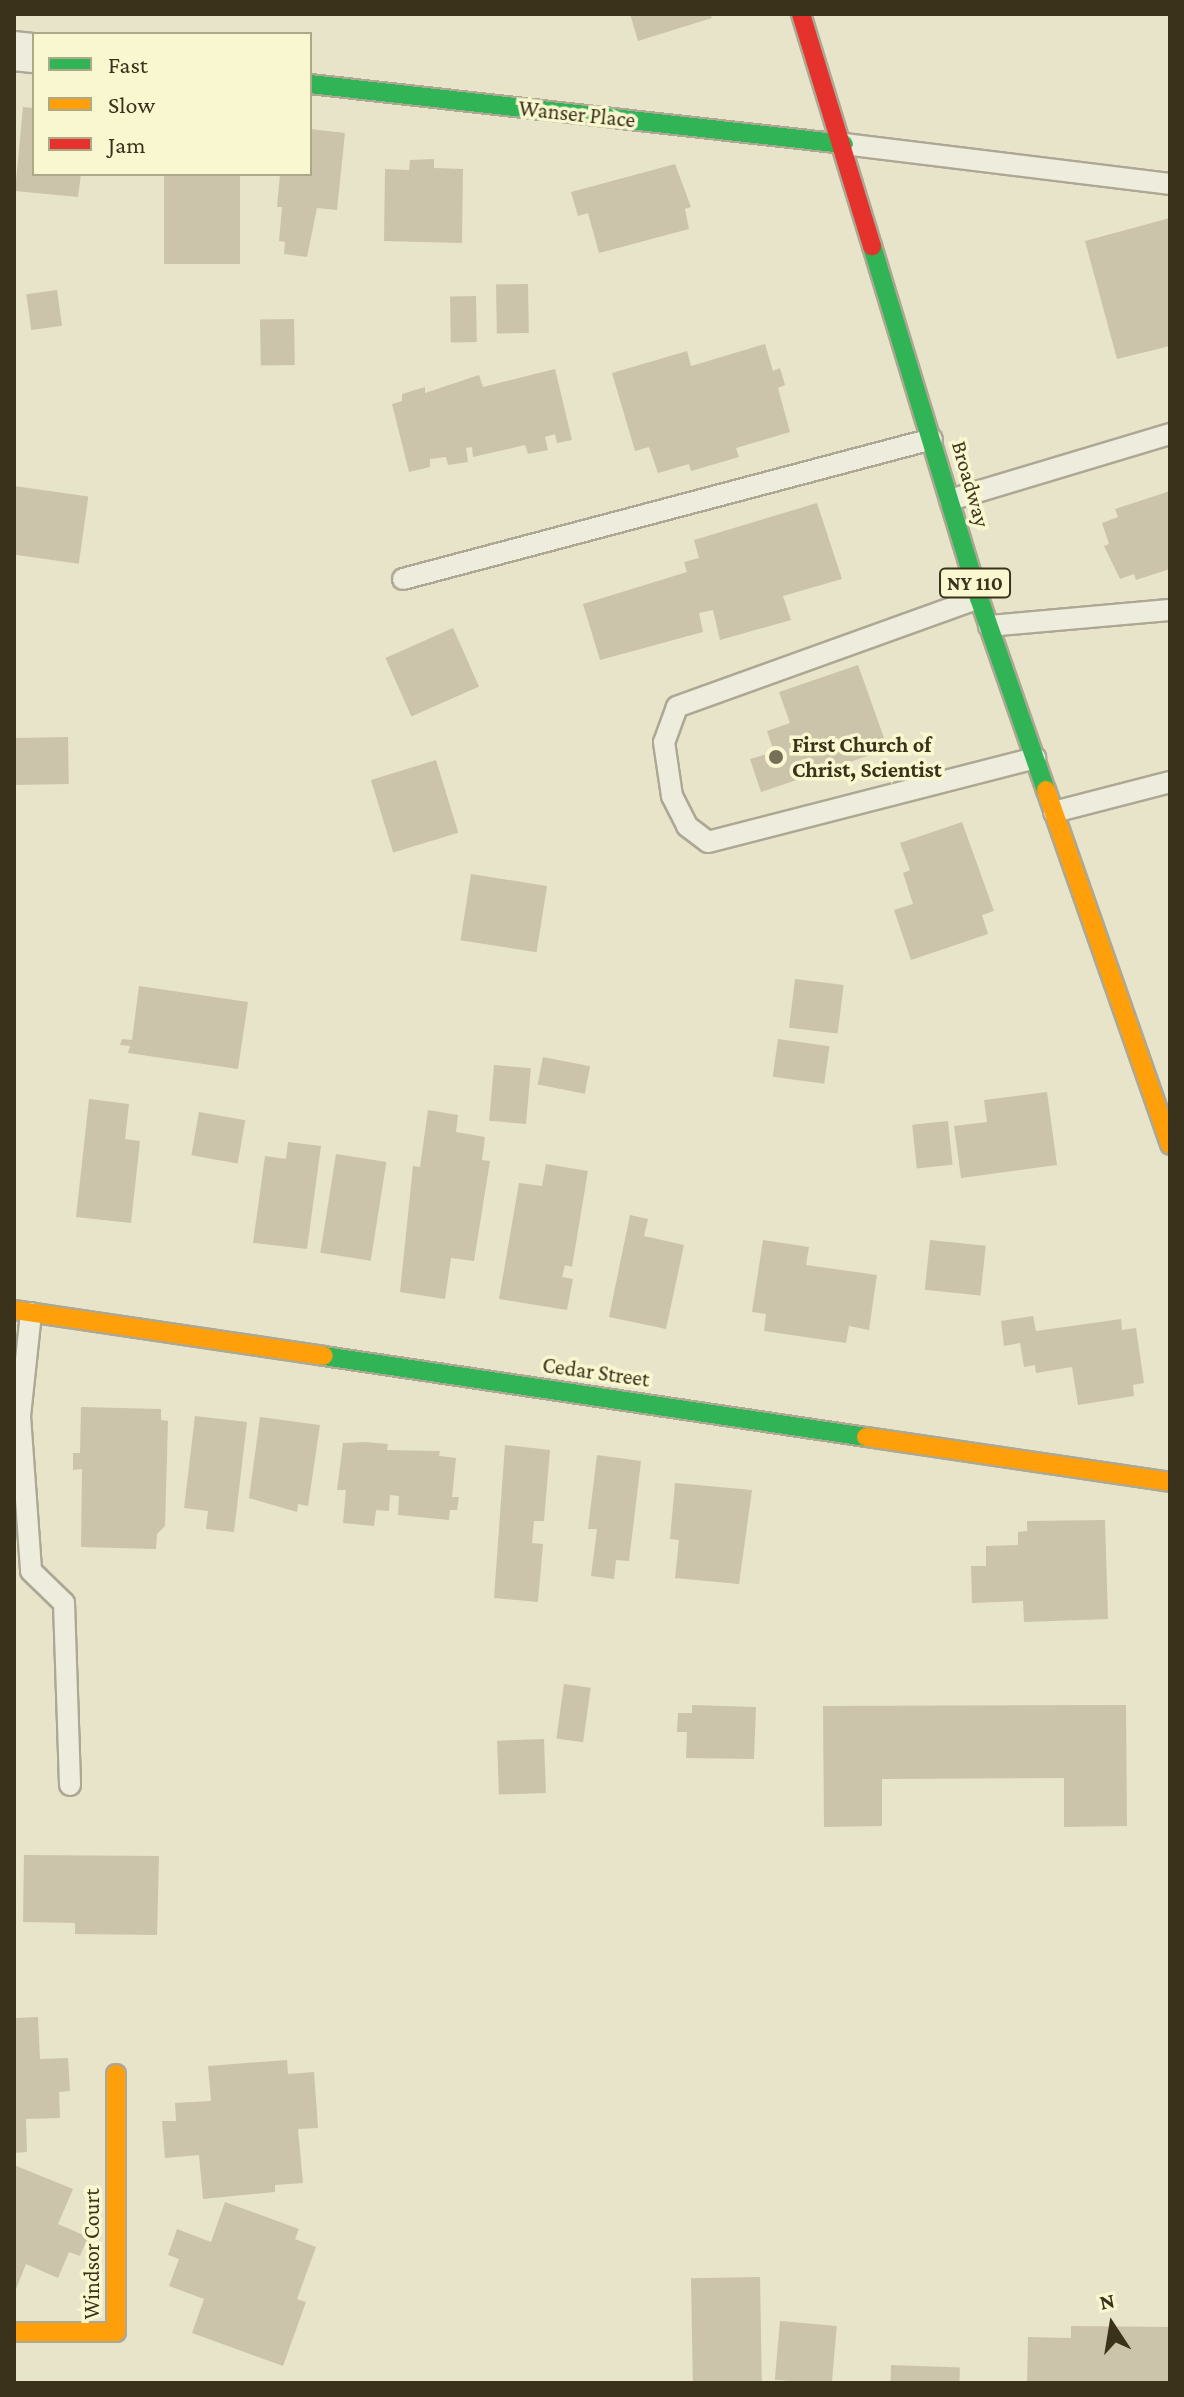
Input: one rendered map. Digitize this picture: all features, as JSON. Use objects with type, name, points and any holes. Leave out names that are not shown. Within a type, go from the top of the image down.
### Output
[{"type":"street","name":"Broadway","points":[[801,14],[844,144],[979,598],[1170,1145]]},
{"type":"street","name":"Wanser Place","points":[[312,84],[844,144]]},
{"type":"street","name":"Cedar Street","points":[[23,1312],[1170,1482]]},
{"type":"street","name":"Windsor Court","points":[[14,2332],[116,2332],[116,2074]]},
{"type":"lane","points":[[844,144],[1170,184]]},
{"type":"lane","points":[[950,500],[1170,434]]},
{"type":"lane","points":[[403,579],[932,439]]},
{"type":"lane","points":[[979,598],[677,707],[664,742],[672,796],[687,826],[708,842],[1035,758]]},
{"type":"lane","points":[[989,626],[1170,610]]},
{"type":"lane","points":[[1054,812],[1170,782]]},
{"type":"lane","points":[[23,1312],[20,1416],[31,1571],[64,1603],[70,1785]]},
{"type":"building","points":[[630,14],[710,14],[712,18],[638,41]]},
{"type":"building","points":[[23,107],[32,108],[32,176],[81,176],[78,197],[15,191]]},
{"type":"building","points":[[312,129],[345,133],[337,210],[317,208],[307,257],[284,254],[285,242],[279,241],[282,207],[277,207],[280,176],[312,176]]},
{"type":"building","points":[[434,159],[434,168],[463,169],[462,243],[384,241],[385,169],[409,170],[410,160]]},
{"type":"building","points":[[675,164],[691,207],[685,209],[689,229],[599,253],[588,213],[578,216],[571,192]]},
{"type":"building","points":[[164,176],[240,176],[240,264],[164,264]]},
{"type":"building","points":[[1170,218],[1170,346],[1117,359],[1085,241]]},
{"type":"building","points":[[528,284],[529,333],[497,334],[496,285]]},
{"type":"building","points":[[57,290],[62,326],[31,330],[26,294]]},
{"type":"building","points":[[450,296],[476,296],[477,342],[451,342]]},
{"type":"building","points":[[294,319],[295,365],[261,366],[260,320]]},
{"type":"building","points":[[765,344],[773,371],[780,368],[785,385],[778,388],[790,432],[736,448],[739,457],[691,471],[689,464],[658,473],[649,447],[635,451],[612,373],[687,351],[691,366]]},
{"type":"building","points":[[555,369],[572,440],[557,443],[555,434],[545,437],[548,450],[528,454],[525,445],[473,457],[472,447],[466,448],[468,462],[448,465],[446,457],[430,459],[430,467],[409,472],[392,404],[402,401],[402,394],[425,387],[425,393],[479,375],[483,387]]},
{"type":"building","points":[[14,486],[88,496],[79,564],[14,555]]},
{"type":"building","points":[[1170,491],[1170,569],[1136,580],[1134,574],[1120,579],[1104,546],[1109,544],[1102,523],[1118,517],[1115,509]]},
{"type":"building","points":[[817,503],[842,579],[783,596],[791,620],[720,640],[713,610],[699,613],[703,632],[600,660],[583,604],[687,572],[684,562],[699,558],[694,540]]},
{"type":"building","points":[[453,628],[479,686],[411,717],[385,658]]},
{"type":"building","points":[[858,665],[888,749],[761,792],[750,759],[774,752],[767,731],[790,723],[779,692]]},
{"type":"building","points":[[68,737],[69,784],[15,785],[14,738]]},
{"type":"building","points":[[436,760],[458,833],[393,853],[371,780]]},
{"type":"building","points":[[962,822],[994,911],[982,915],[988,934],[911,960],[894,910],[913,904],[903,873],[910,870],[900,843]]},
{"type":"building","points":[[471,874],[547,886],[537,952],[461,940]]},
{"type":"building","points":[[795,979],[844,985],[838,1034],[789,1028]]},
{"type":"building","points":[[139,986],[248,1002],[238,1069],[128,1053],[130,1046],[120,1045],[122,1039],[132,1040]]},
{"type":"building","points":[[778,1039],[829,1046],[824,1084],[773,1077]]},
{"type":"building","points":[[543,1057],[590,1066],[585,1094],[538,1084]]},
{"type":"building","points":[[494,1065],[531,1068],[526,1124],[489,1121]]},
{"type":"building","points":[[1047,1092],[1057,1165],[961,1178],[954,1126],[987,1122],[984,1100]]},
{"type":"building","points":[[89,1099],[129,1104],[125,1139],[140,1141],[131,1223],[76,1217]]},
{"type":"building","points":[[428,1110],[458,1115],[456,1132],[485,1137],[482,1160],[490,1161],[474,1261],[451,1258],[445,1299],[400,1292],[413,1166],[420,1167]]},
{"type":"building","points":[[199,1112],[245,1120],[238,1163],[191,1155]]},
{"type":"building","points":[[948,1121],[953,1165],[917,1169],[912,1125]]},
{"type":"building","points":[[288,1142],[321,1146],[307,1249],[253,1243],[265,1156],[286,1159]]},
{"type":"building","points":[[336,1154],[386,1162],[371,1261],[320,1253]]},
{"type":"building","points":[[546,1164],[588,1171],[572,1267],[565,1265],[562,1277],[573,1279],[567,1310],[499,1299],[519,1183],[542,1186]]},
{"type":"building","points":[[630,1215],[648,1219],[644,1236],[684,1245],[666,1329],[609,1317]]},
{"type":"building","points":[[763,1240],[809,1247],[806,1265],[877,1275],[869,1330],[849,1326],[846,1343],[764,1331],[766,1314],[752,1312]]},
{"type":"building","points":[[930,1240],[986,1246],[980,1296],[925,1290]]},
{"type":"building","points":[[1033,1316],[1036,1331],[1121,1319],[1122,1330],[1136,1328],[1144,1383],[1133,1385],[1134,1396],[1078,1405],[1072,1367],[1036,1373],[1035,1365],[1024,1367],[1020,1343],[1004,1346],[1001,1321]]},
{"type":"building","points":[[81,1407],[161,1409],[161,1420],[168,1421],[165,1526],[157,1534],[156,1549],[81,1547],[82,1469],[73,1470],[73,1453],[80,1453]]},
{"type":"building","points":[[195,1416],[247,1422],[234,1532],[206,1529],[208,1511],[184,1508]]},
{"type":"building","points":[[260,1417],[320,1425],[308,1506],[298,1504],[297,1512],[249,1498]]},
{"type":"building","points":[[343,1443],[388,1444],[387,1450],[440,1451],[439,1456],[456,1458],[452,1497],[459,1497],[457,1510],[450,1510],[449,1520],[398,1515],[399,1496],[390,1495],[389,1511],[376,1510],[374,1526],[343,1523],[346,1490],[337,1490]]},
{"type":"building","points":[[505,1445],[550,1450],[544,1521],[534,1521],[532,1543],[543,1544],[538,1602],[494,1598]]},
{"type":"building","points":[[597,1455],[641,1461],[629,1561],[616,1560],[614,1579],[591,1576],[597,1529],[588,1529]]},
{"type":"building","points":[[675,1483],[752,1490],[739,1584],[675,1578],[679,1540],[670,1539]]},
{"type":"building","points":[[1105,1520],[1108,1619],[1024,1622],[1023,1601],[972,1603],[971,1566],[986,1566],[986,1546],[1018,1545],[1018,1532],[1027,1531],[1027,1521]]},
{"type":"building","points":[[564,1684],[591,1688],[583,1742],[556,1738]]},
{"type":"building","points":[[692,1705],[756,1707],[754,1759],[686,1758],[687,1732],[677,1732],[678,1713],[692,1713]]},
{"type":"building","points":[[1126,1705],[1127,1826],[1064,1827],[1064,1778],[882,1779],[882,1826],[824,1827],[823,1706]]},
{"type":"building","points":[[544,1739],[546,1793],[499,1795],[497,1741]]},
{"type":"building","points":[[24,1855],[159,1856],[157,1935],[75,1934],[75,1923],[23,1922]]},
{"type":"building","points":[[38,2017],[40,2059],[68,2058],[70,2091],[59,2092],[60,2118],[26,2119],[27,2152],[14,2153],[14,2018]]},
{"type":"building","points":[[287,2060],[288,2074],[314,2072],[318,2128],[298,2129],[303,2183],[275,2185],[275,2192],[203,2199],[199,2155],[165,2158],[162,2121],[176,2121],[175,2103],[211,2101],[208,2066]]},
{"type":"building","points":[[14,2165],[73,2189],[58,2224],[88,2237],[80,2256],[69,2252],[58,2278],[26,2264],[14,2294]]},
{"type":"building","points":[[225,2202],[299,2229],[295,2239],[316,2247],[297,2299],[306,2302],[283,2366],[192,2333],[204,2299],[169,2286],[179,2259],[168,2255],[177,2229],[211,2242]]},
{"type":"building","points":[[760,2277],[762,2383],[693,2383],[691,2278]]},
{"type":"building","points":[[780,2321],[837,2326],[832,2383],[775,2380]]},
{"type":"building","points":[[1071,2326],[1170,2327],[1170,2383],[1027,2383],[1028,2337],[1071,2338]]},
{"type":"building","points":[[891,2365],[960,2367],[959,2383],[890,2383]]},
{"type":"traffic: fast","points":[[312,84],[844,144]]},
{"type":"traffic: fast","points":[[872,246],[979,598],[1046,790]]},
{"type":"traffic: fast","points":[[324,1356],[866,1437]]},
{"type":"traffic: slow","points":[[1046,790],[1170,1145]]},
{"type":"traffic: slow","points":[[14,1310],[324,1356]]},
{"type":"traffic: slow","points":[[866,1437],[1170,1482]]},
{"type":"traffic: slow","points":[[14,2332],[116,2332],[116,2074]]},
{"type":"traffic: jam","points":[[801,14],[872,246]]},
{"type":"place","name":"First Church of Christ, Scientist","points":[[776,757]]}]
